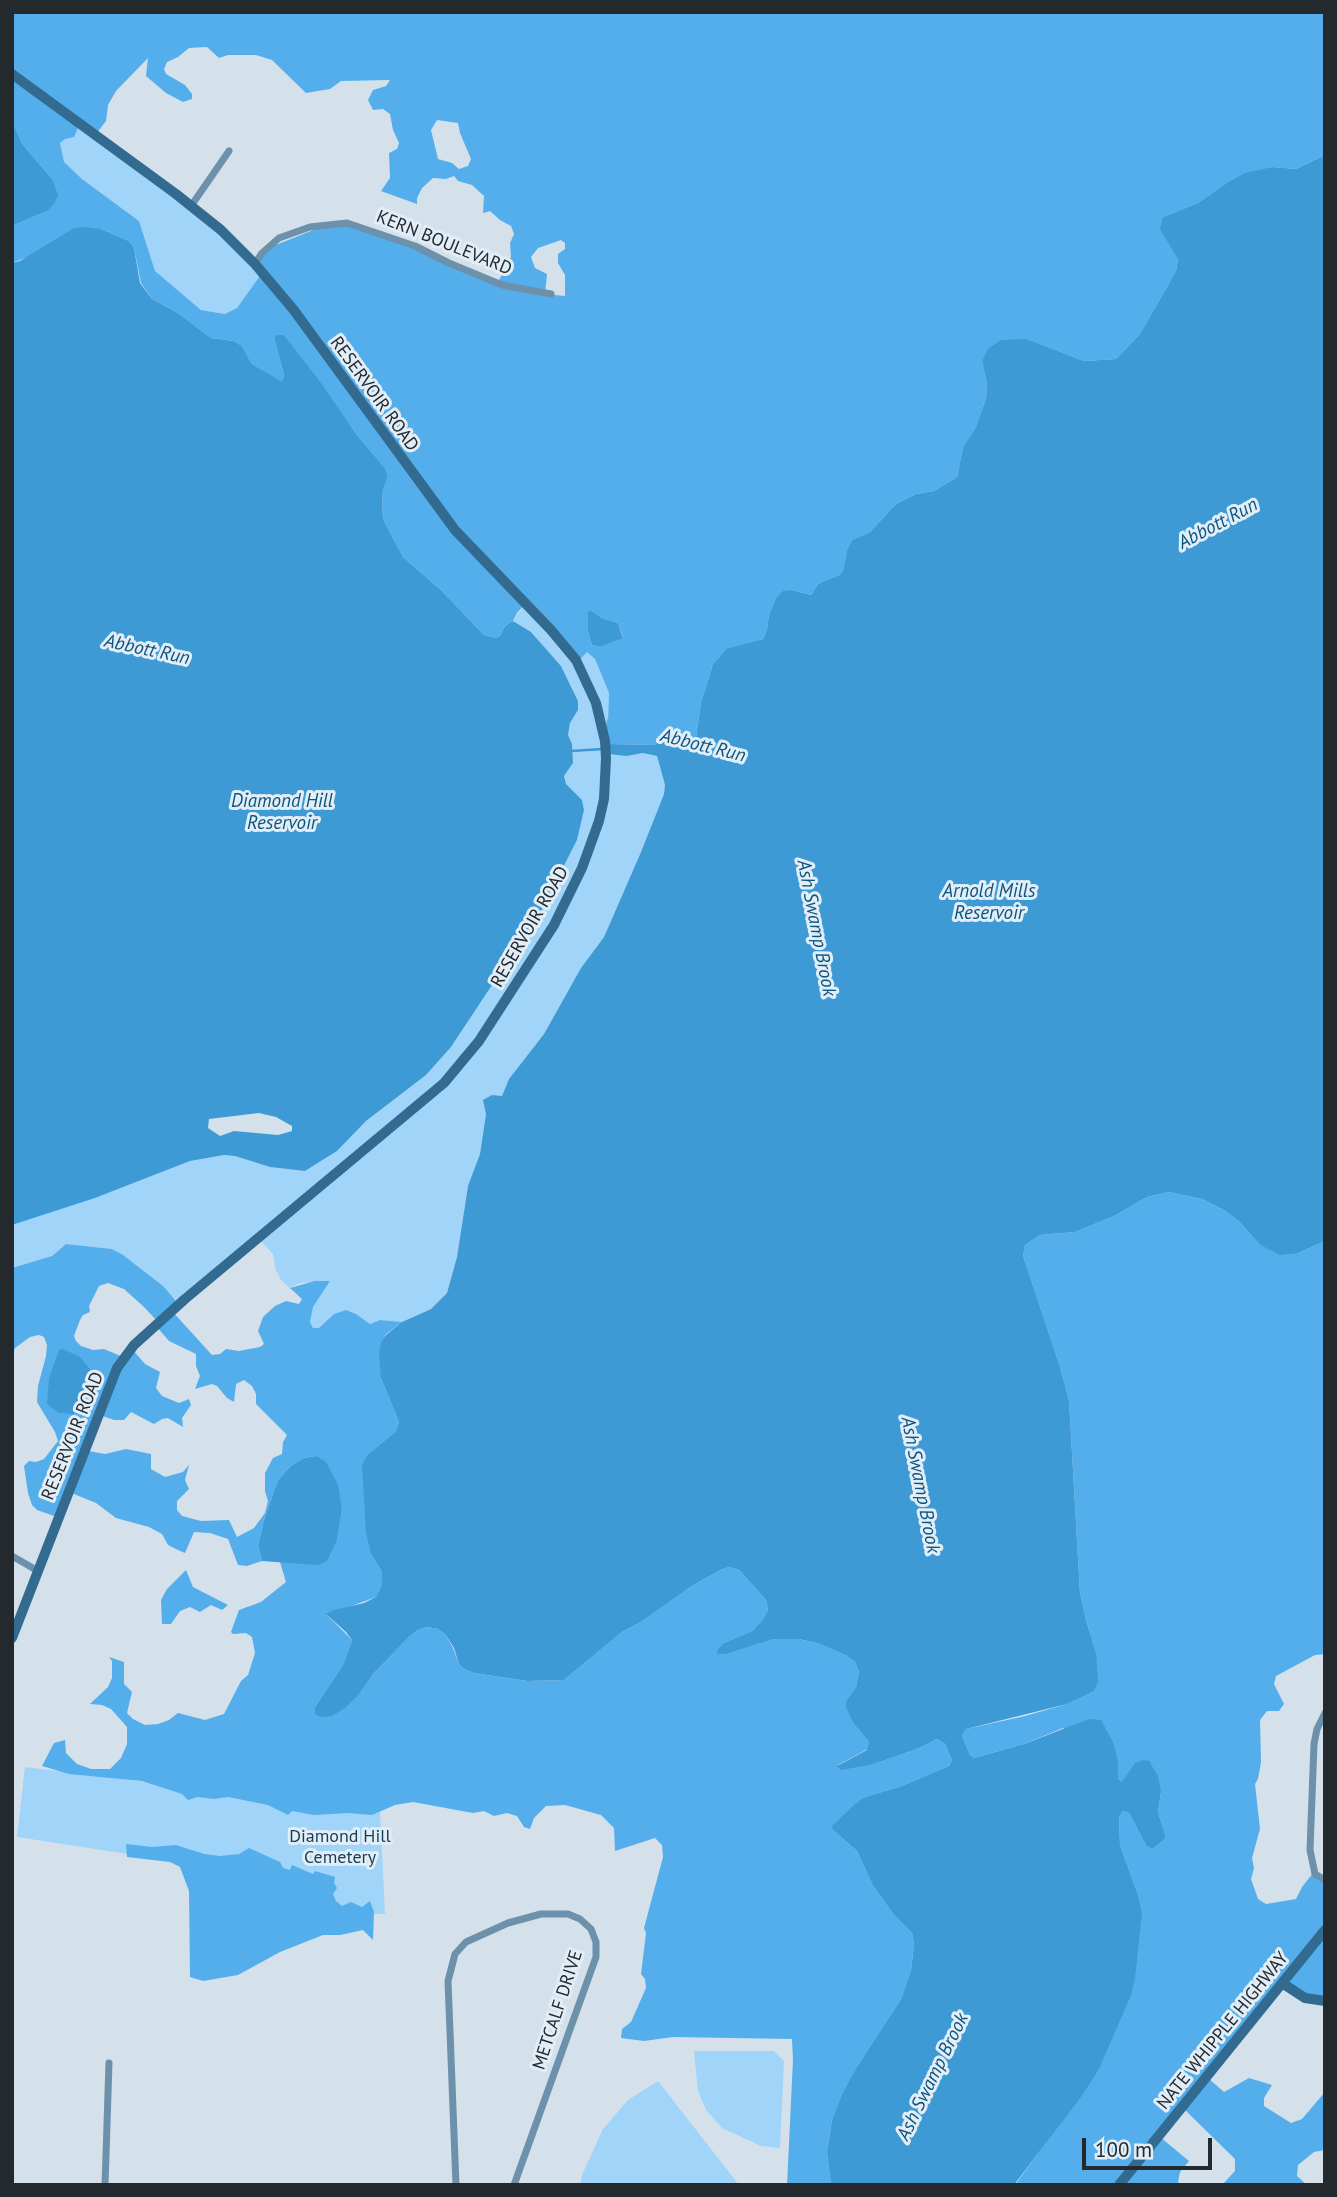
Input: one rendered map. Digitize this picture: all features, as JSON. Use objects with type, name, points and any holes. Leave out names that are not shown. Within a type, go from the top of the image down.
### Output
[{"type":"street","name":"RESERVOIR ROAD","points":[[12,74],[191,206],[221,230],[255,264],[293,309],[454,530],[564,644],[596,703],[606,758],[604,799],[585,860],[554,925],[486,1032],[444,1083],[185,1298],[134,1345],[117,1367],[12,1638]]},
{"type":"street","points":[[191,206],[229,151]]},
{"type":"street","name":"KERN BOULEVARD","points":[[255,264],[262,253],[279,238],[310,227],[347,223],[415,246],[502,285],[551,294]]},
{"type":"street","points":[[12,1556],[38,1571]]},
{"type":"street","points":[[1325,1713],[1317,1729],[1314,1744],[1310,1850],[1315,1874],[1325,1880]]},
{"type":"street","name":"METCALF DRIVE","points":[[456,2185],[448,1992],[450,1967],[455,1954],[466,1942],[508,1923],[541,1914],[568,1914],[580,1919],[591,1929],[596,1942],[596,1957],[514,2185]]},
{"type":"street","name":"NATE WHIPPLE HIGHWAY","points":[[1119,2185],[1325,1930]]},
{"type":"street","points":[[1282,1983],[1305,1997],[1325,2001]]},
{"type":"street","points":[[105,2185],[109,2063]]},
{"type":"green space","points":[[80,123],[189,204],[262,273],[237,308],[225,314],[201,310],[155,271],[139,221],[82,179],[64,162],[60,143]]},
{"type":"green space","points":[[526,603],[577,661],[586,651],[595,659],[609,693],[606,727],[608,753],[627,756],[643,753],[657,756],[665,785],[664,794],[604,937],[581,968],[544,1034],[509,1079],[502,1096],[492,1095],[484,1100],[486,1114],[480,1154],[468,1186],[457,1258],[447,1293],[431,1309],[402,1322],[380,1320],[370,1324],[346,1310],[334,1314],[319,1328],[313,1328],[310,1322],[313,1307],[330,1281],[300,1283],[291,1287],[292,1290],[281,1280],[275,1268],[273,1254],[259,1239],[179,1302],[140,1268],[112,1249],[66,1244],[52,1256],[12,1268],[12,1225],[95,1198],[190,1161],[224,1155],[270,1167],[305,1171],[337,1151],[366,1121],[426,1075],[451,1047],[541,911],[577,840],[584,810],[582,800],[566,784],[564,776],[573,763],[572,744],[568,735],[570,723],[578,710],[578,701],[561,666],[531,632],[513,621]]},
{"type":"green space","name":"Diamond Hill Cemetery","points":[[25,1767],[380,1811],[385,1914],[317,1913],[317,1883],[17,1837]]},
{"type":"green space","points":[[694,2051],[774,2051],[784,2061],[780,2148],[761,2146],[722,2128],[706,2110],[698,2091]]},
{"type":"green space","points":[[658,2081],[739,2185],[580,2185],[603,2129],[628,2100]]},
{"type":"shaded area","points":[[12,12],[1325,12],[1325,155],[1296,169],[1273,167],[1225,184],[1198,203],[1163,217],[1178,259],[1176,271],[1140,334],[1116,359],[1084,361],[1027,339],[982,361],[987,384],[986,398],[976,427],[963,447],[957,477],[934,491],[916,494],[896,504],[870,532],[852,540],[843,571],[818,584],[811,595],[792,590],[776,598],[763,639],[725,650],[713,664],[701,703],[695,744],[659,736],[657,745],[609,744],[606,727],[609,693],[595,659],[587,652],[578,661],[526,603],[513,621],[505,626],[500,636],[496,638],[484,635],[442,591],[403,557],[383,519],[382,494],[388,476],[385,468],[356,434],[284,335],[274,338],[284,375],[282,383],[252,364],[242,346],[234,341],[211,338],[178,313],[152,299],[141,283],[134,248],[129,241],[101,229],[12,263],[12,226],[47,211],[52,179],[23,145],[12,121]],"holes":[[[207,47],[219,58],[228,55],[256,55],[272,60],[306,93],[330,89],[341,81],[390,80],[386,86],[373,90],[368,100],[373,110],[383,109],[390,114],[399,143],[397,149],[389,153],[390,178],[381,191],[417,204],[422,188],[433,178],[446,179],[454,176],[458,181],[472,185],[484,196],[483,213],[490,211],[511,226],[514,234],[510,243],[511,257],[498,282],[356,226],[326,225],[268,248],[257,267],[262,273],[237,308],[225,314],[201,310],[155,271],[139,221],[82,179],[64,162],[60,143],[74,137],[80,123],[96,134],[106,121],[108,105],[116,91],[148,58],[146,76],[166,93],[183,102],[192,99],[192,94],[185,85],[166,74],[164,69],[167,62],[189,48]],[[437,120],[458,123],[471,159],[468,166],[459,169],[452,163],[438,159],[431,130]],[[561,240],[565,243],[565,249],[558,254],[558,263],[565,275],[565,296],[545,294],[547,274],[535,268],[531,257],[538,248]],[[592,611],[602,618],[618,623],[623,637],[600,647],[592,645],[588,632]]]},
{"type":"shaded area","points":[[1169,1192],[1202,1199],[1224,1210],[1240,1222],[1259,1244],[1298,1253],[1325,1241],[1325,1654],[1315,1655],[1276,1676],[1274,1684],[1284,1704],[1279,1711],[1267,1711],[1260,1720],[1261,1762],[1255,1784],[1260,1829],[1252,1858],[1254,1868],[1251,1879],[1258,1899],[1266,1904],[1296,1899],[1313,1873],[1325,1881],[1325,2002],[1286,1984],[1208,2078],[1224,2092],[1249,2078],[1272,2085],[1264,2098],[1264,2106],[1291,2123],[1302,2119],[1325,2092],[1325,2150],[1314,2152],[1298,2165],[1297,2176],[1307,2185],[1222,2185],[1235,2171],[1235,2159],[1185,2110],[1160,2137],[1189,2161],[1180,2172],[1178,2182],[1181,2185],[1015,2185],[1098,2071],[1137,1892],[1120,1845],[1119,1817],[1123,1811],[1129,1813],[1147,1847],[1153,1849],[1166,1838],[1158,1812],[1161,1792],[1122,1782],[1118,1778],[1118,1761],[1063,1728],[1024,1744],[974,1758],[962,1736],[966,1729],[1067,1704],[1093,1692],[1096,1652],[1080,1593],[1069,1400],[1023,1256],[1025,1245],[1040,1235],[1075,1232],[1116,1215],[1147,1197]]},
{"type":"shaded area","points":[[66,1244],[112,1249],[123,1255],[163,1286],[177,1302],[172,1311],[212,1355],[220,1354],[226,1349],[239,1351],[260,1347],[264,1344],[258,1331],[263,1317],[275,1306],[286,1301],[299,1304],[302,1299],[290,1288],[315,1281],[330,1281],[313,1307],[310,1322],[313,1328],[319,1328],[334,1314],[346,1310],[370,1324],[380,1320],[402,1322],[385,1335],[381,1378],[399,1422],[395,1432],[367,1455],[371,1554],[382,1572],[382,1584],[376,1597],[327,1615],[352,1640],[343,1665],[315,1707],[360,1693],[374,1673],[410,1636],[427,1627],[438,1629],[445,1634],[459,1664],[474,1673],[527,1681],[564,1680],[622,1632],[692,1586],[729,1567],[739,1570],[766,1600],[768,1610],[764,1620],[752,1631],[724,1643],[727,1654],[774,1639],[799,1639],[820,1644],[855,1662],[859,1672],[856,1687],[846,1701],[853,1723],[869,1742],[868,1749],[838,1765],[874,1764],[937,1739],[945,1744],[952,1760],[949,1766],[899,1787],[865,1797],[833,1830],[857,1851],[873,1886],[894,1915],[912,1933],[914,1944],[911,1970],[901,1999],[858,2065],[832,2120],[827,2152],[831,2185],[787,2185],[792,2039],[673,2037],[644,2041],[621,2038],[622,2029],[631,2022],[646,1988],[641,1974],[646,1933],[644,1928],[663,1857],[662,1845],[655,1838],[615,1851],[614,1828],[601,1815],[565,1805],[546,1806],[534,1818],[530,1829],[524,1827],[517,1816],[507,1813],[494,1816],[484,1811],[473,1813],[413,1802],[395,1805],[372,1815],[314,1815],[292,1811],[288,1815],[268,1805],[228,1797],[198,1797],[188,1800],[182,1794],[142,1781],[69,1774],[42,1766],[54,1743],[65,1740],[66,1753],[77,1764],[91,1769],[110,1769],[121,1758],[127,1744],[127,1727],[111,1709],[90,1704],[108,1687],[112,1678],[112,1661],[109,1657],[124,1662],[124,1684],[132,1692],[127,1713],[145,1725],[169,1720],[178,1713],[205,1720],[224,1714],[241,1681],[248,1675],[255,1653],[252,1637],[246,1633],[231,1632],[239,1610],[261,1602],[286,1582],[280,1562],[337,1539],[342,1510],[316,1456],[304,1458],[292,1465],[278,1480],[264,1520],[258,1546],[262,1561],[247,1566],[238,1565],[228,1539],[210,1533],[194,1532],[185,1553],[168,1545],[162,1534],[149,1527],[116,1518],[96,1503],[69,1492],[57,1517],[37,1510],[28,1493],[24,1466],[29,1461],[44,1459],[58,1441],[37,1402],[46,1356],[47,1345],[44,1337],[30,1337],[15,1348],[12,1354],[12,1268],[52,1256]],"holes":[[[108,1283],[124,1289],[157,1321],[156,1326],[169,1341],[196,1354],[196,1366],[200,1376],[195,1389],[212,1384],[234,1402],[236,1384],[244,1380],[252,1386],[256,1394],[256,1404],[287,1435],[282,1454],[273,1458],[265,1473],[268,1501],[265,1513],[254,1528],[237,1537],[229,1520],[201,1521],[182,1516],[177,1510],[177,1501],[189,1489],[185,1480],[189,1465],[183,1472],[165,1477],[151,1469],[151,1454],[126,1449],[105,1454],[83,1450],[97,1414],[114,1420],[124,1420],[131,1412],[154,1424],[168,1418],[183,1427],[182,1418],[191,1405],[189,1399],[179,1403],[162,1396],[156,1388],[160,1372],[145,1364],[132,1349],[123,1357],[104,1349],[93,1350],[81,1346],[76,1341],[74,1336],[80,1320],[90,1312],[89,1306],[99,1286]]]},
{"type":"shaded area","points":[[186,1570],[193,1587],[228,1605],[222,1610],[211,1605],[200,1612],[190,1607],[180,1611],[171,1624],[162,1624],[161,1600],[167,1589]]},
{"type":"shaded area","points":[[126,1844],[152,1847],[176,1845],[220,1856],[239,1854],[249,1848],[280,1862],[283,1868],[290,1870],[292,1865],[313,1874],[315,1871],[335,1877],[337,1888],[333,1894],[342,1906],[351,1902],[362,1907],[370,1901],[374,1912],[373,1940],[363,1930],[340,1935],[323,1935],[280,1952],[238,1975],[203,1981],[190,1977],[189,1891],[180,1867],[170,1862],[127,1857]]},
{"type":"water","points":[[12,121],[23,145],[52,179],[58,195],[47,211],[12,226]]},
{"type":"water","name":"Arnold Mills Reservoir","points":[[1325,155],[1325,1241],[1298,1253],[1280,1255],[1259,1244],[1240,1222],[1224,1210],[1202,1199],[1169,1192],[1147,1197],[1116,1215],[1075,1232],[1040,1235],[1025,1245],[1023,1256],[1069,1400],[1080,1593],[1096,1652],[1098,1682],[1093,1692],[1067,1704],[966,1729],[962,1736],[974,1758],[1024,1744],[1089,1719],[1101,1720],[1113,1742],[1118,1761],[1118,1778],[1122,1782],[1135,1763],[1143,1760],[1149,1761],[1158,1776],[1161,1792],[1158,1812],[1166,1838],[1153,1849],[1147,1847],[1129,1813],[1123,1811],[1119,1817],[1120,1845],[1142,1913],[1131,1995],[1098,2071],[1014,2185],[831,2185],[827,2152],[832,2120],[858,2065],[901,1999],[911,1970],[914,1944],[912,1933],[894,1915],[873,1886],[857,1851],[833,1830],[832,1826],[865,1797],[899,1787],[949,1766],[952,1760],[945,1744],[937,1739],[874,1764],[841,1770],[837,1766],[867,1750],[869,1742],[853,1723],[846,1707],[846,1701],[856,1687],[859,1672],[855,1662],[820,1644],[799,1639],[774,1639],[727,1654],[717,1654],[724,1643],[752,1631],[768,1610],[766,1600],[739,1570],[729,1567],[692,1586],[622,1632],[564,1680],[527,1681],[474,1673],[459,1664],[454,1648],[445,1634],[438,1629],[427,1627],[410,1636],[345,1708],[332,1716],[321,1717],[315,1714],[315,1707],[343,1665],[352,1640],[326,1614],[376,1597],[382,1584],[382,1572],[371,1554],[366,1532],[362,1465],[367,1455],[395,1432],[399,1422],[381,1378],[381,1343],[386,1335],[402,1322],[431,1309],[447,1293],[457,1257],[468,1186],[480,1154],[486,1114],[483,1100],[492,1095],[502,1096],[509,1079],[544,1034],[581,968],[604,937],[664,794],[665,785],[657,756],[643,753],[627,756],[608,754],[609,744],[656,745],[659,735],[695,744],[701,703],[713,664],[726,649],[763,639],[776,598],[783,591],[792,590],[811,595],[818,584],[843,571],[852,540],[870,532],[896,504],[916,494],[934,491],[957,477],[963,447],[976,427],[986,398],[987,384],[982,361],[988,349],[1001,340],[1027,339],[1084,361],[1116,359],[1140,334],[1176,271],[1178,259],[1160,229],[1163,217],[1198,203],[1245,173],[1273,167],[1296,169]]},
{"type":"water","name":"Diamond Hill Reservoir","points":[[74,228],[101,229],[129,241],[134,248],[140,283],[152,299],[178,313],[211,338],[234,341],[242,346],[252,364],[282,382],[284,375],[274,338],[284,335],[356,434],[385,468],[388,476],[382,494],[383,519],[403,557],[442,591],[484,635],[496,638],[505,626],[513,621],[531,632],[561,666],[578,701],[578,710],[570,723],[568,735],[572,744],[573,763],[564,776],[566,784],[582,800],[584,810],[577,840],[541,911],[451,1047],[426,1075],[366,1121],[337,1151],[305,1171],[270,1167],[224,1155],[190,1161],[95,1198],[12,1225],[12,263],[20,261]],"holes":[[[259,1113],[276,1117],[292,1126],[292,1131],[278,1135],[234,1131],[220,1136],[208,1128],[209,1119]]]},
{"type":"water","points":[[592,611],[602,618],[618,623],[623,638],[600,647],[592,645],[588,632],[588,612]]},
{"type":"water","points":[[63,1349],[80,1357],[90,1369],[84,1394],[74,1414],[59,1413],[47,1404],[49,1378],[59,1350]]},
{"type":"water","points":[[316,1456],[326,1462],[338,1485],[342,1510],[337,1540],[327,1561],[318,1565],[262,1561],[258,1546],[278,1480],[292,1465],[304,1458]]},
{"type":"waterway","name":"Abbott Run","points":[[571,751],[603,749]]},
{"type":"water label","name":"Ash Swamp Brook","points":[[816,928]]},
{"type":"water label","name":"Ash Swamp Brook","points":[[920,1485]]},
{"type":"water label","name":"Ash Swamp Brook","points":[[933,2077]]}]
